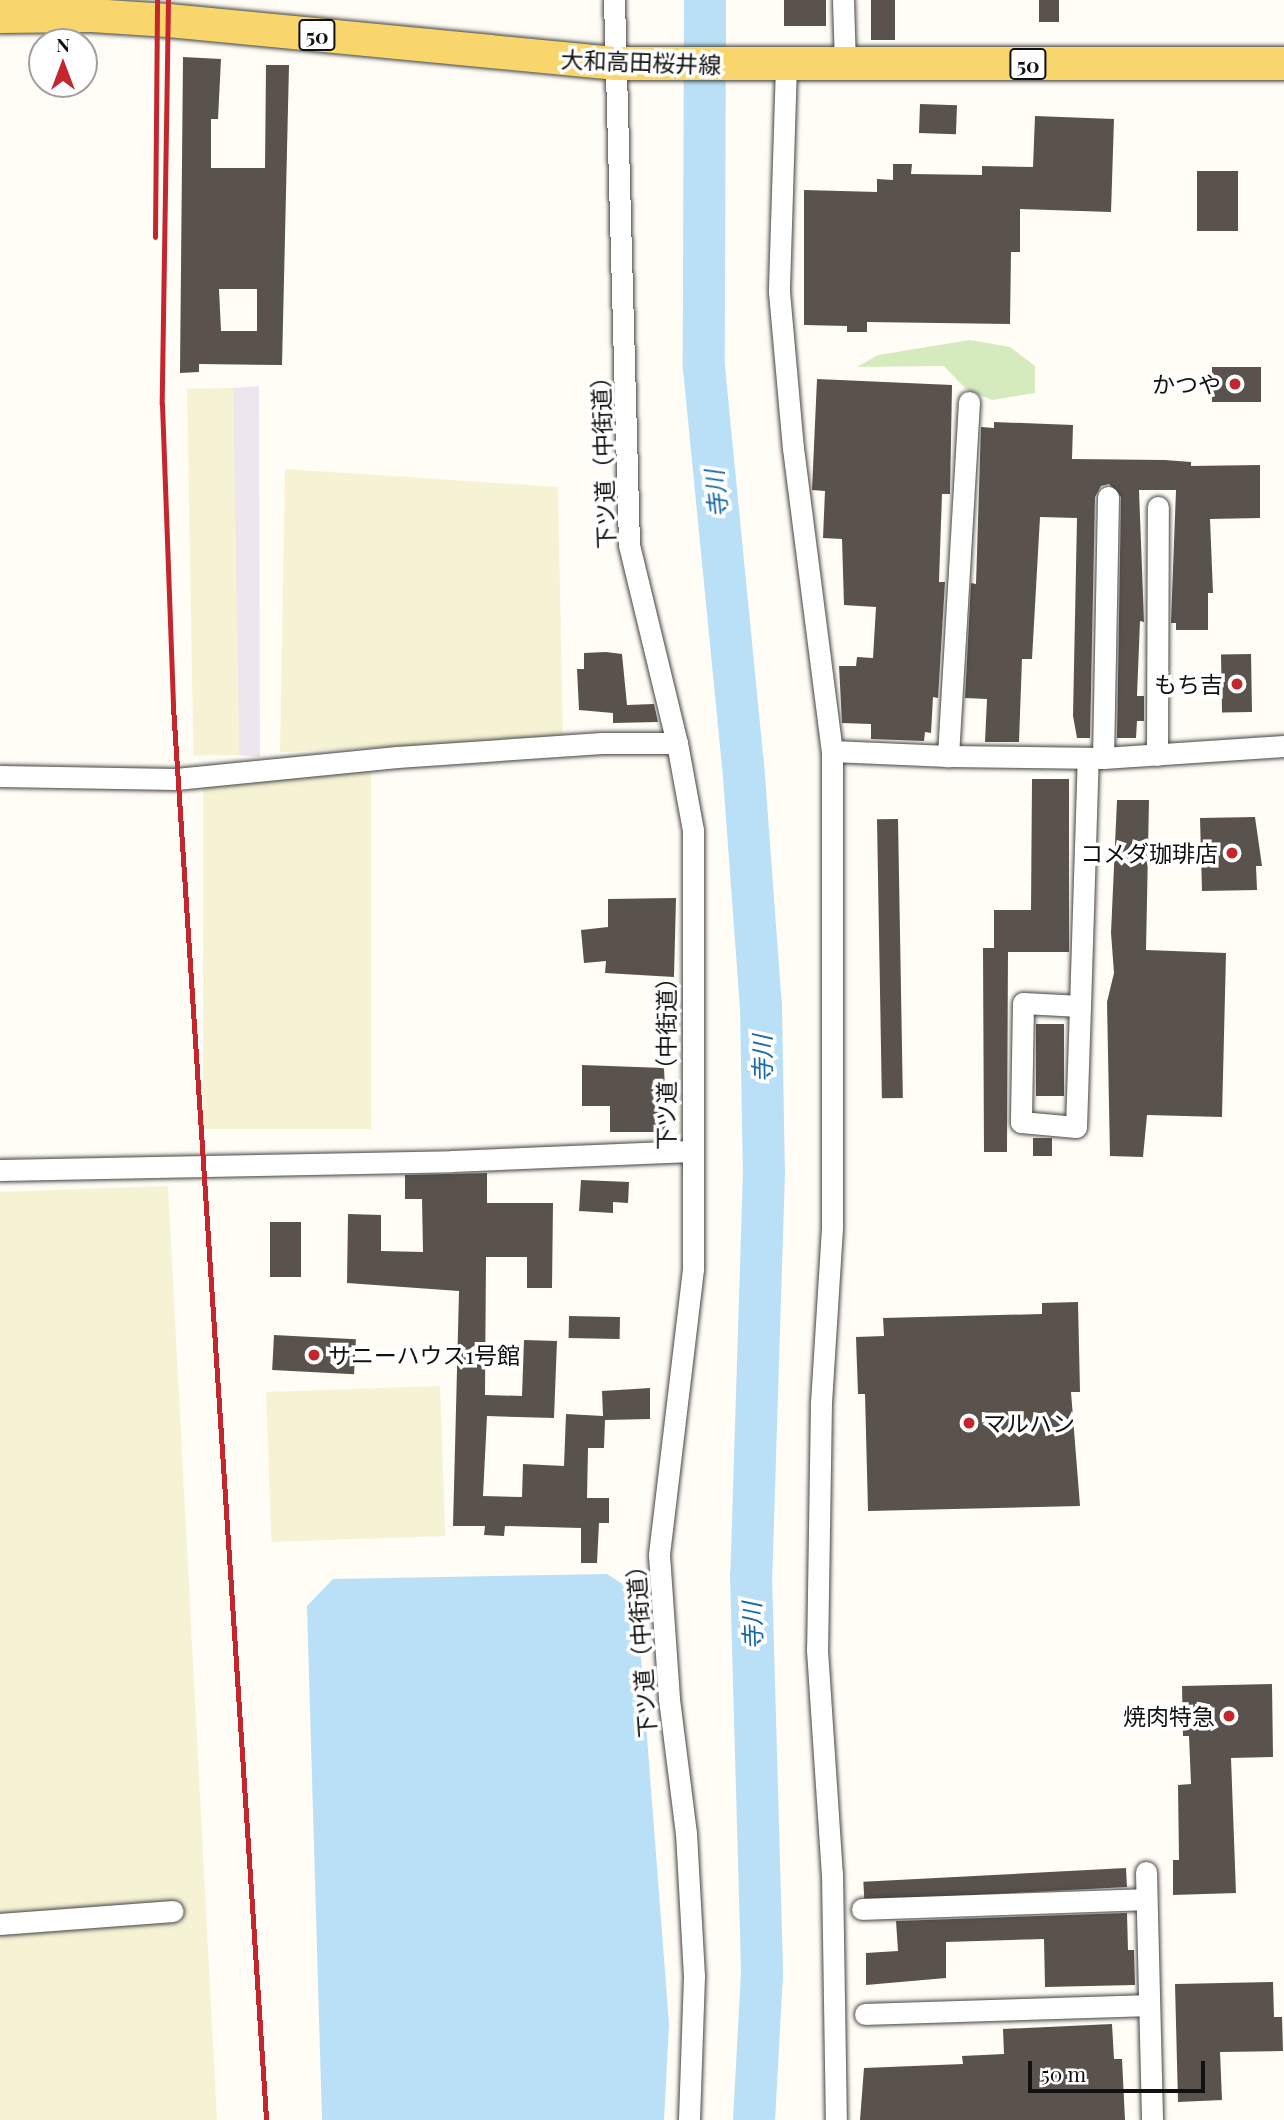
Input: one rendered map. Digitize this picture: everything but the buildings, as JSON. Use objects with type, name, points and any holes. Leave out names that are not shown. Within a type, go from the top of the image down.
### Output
[{"type":"main road","name":"大和高田桜井線","points":[[0,16],[91,7],[623,64],[1284,63]]},
{"type":"street","name":"下ツ道（中街道）","points":[[614,0],[623,64],[629,545],[677,743],[693,830],[693,1269],[659,1555],[691,1924],[689,2120]]},
{"type":"street","points":[[843,0],[845,65]]},
{"type":"street","points":[[779,65],[779,292],[793,448],[832,751],[832,1228],[821,1402],[817,1650],[832,1873],[836,2120]]},
{"type":"street","points":[[948,756],[970,402]]},
{"type":"street","points":[[1080,1006],[1023,1003],[1021,1122],[1076,1128],[1080,1006],[1096,758],[1108,497]]},
{"type":"street","points":[[1157,755],[1158,507]]},
{"type":"street","points":[[0,775],[176,779],[397,757],[602,743],[677,743]]},
{"type":"street","points":[[832,751],[1096,758],[1284,746]]},
{"type":"street","points":[[0,1170],[452,1161],[691,1151]]},
{"type":"street","points":[[1146,1872],[1152,2120]]},
{"type":"street","points":[[862,1909],[1146,1899]]},
{"type":"street","points":[[0,1924],[173,1912]]},
{"type":"street","points":[[865,2014],[1149,2005]]},
{"type":"shaded area","points":[[259,386],[260,757],[238,755],[233,388]]},
{"type":"shaded area","points":[[233,388],[239,755],[193,756],[187,389]]},
{"type":"shaded area","points":[[285,469],[558,487],[563,739],[280,752]]},
{"type":"shaded area","points":[[203,772],[371,772],[371,1129],[203,1129]]},
{"type":"shaded area","points":[[168,1186],[217,2120],[0,2120],[0,1192]]},
{"type":"shaded area","points":[[440,1386],[445,1536],[271,1542],[266,1392]]},
{"type":"green space","points":[[970,340],[1010,347],[1035,366],[1035,393],[992,400],[966,389],[944,366],[857,367],[878,355]]},
{"type":"water","points":[[607,1574],[636,1593],[669,2024],[664,2120],[322,2120],[307,1606],[333,1579]]},
{"type":"waterway","name":"寺川","points":[[705,0],[704,368],[743,763],[761,1006],[764,1171],[751,1575],[762,1973],[754,2120]]},
{"type":"railway","points":[[155,237],[157,0]]},
{"type":"railway","points":[[168,0],[162,404],[173,707],[266,2120]]},
{"type":"place","name":"かつや","points":[[1235,384]]},
{"type":"place","name":"もち吉","points":[[1237,684]]},
{"type":"place","name":"コメダ珈琲店","points":[[1232,853]]},
{"type":"place","name":"サニーハウス1号館","points":[[314,1355]]},
{"type":"place","name":"マルハン","points":[[969,1423]]},
{"type":"place","name":"焼肉特急","points":[[1229,1716]]}]
